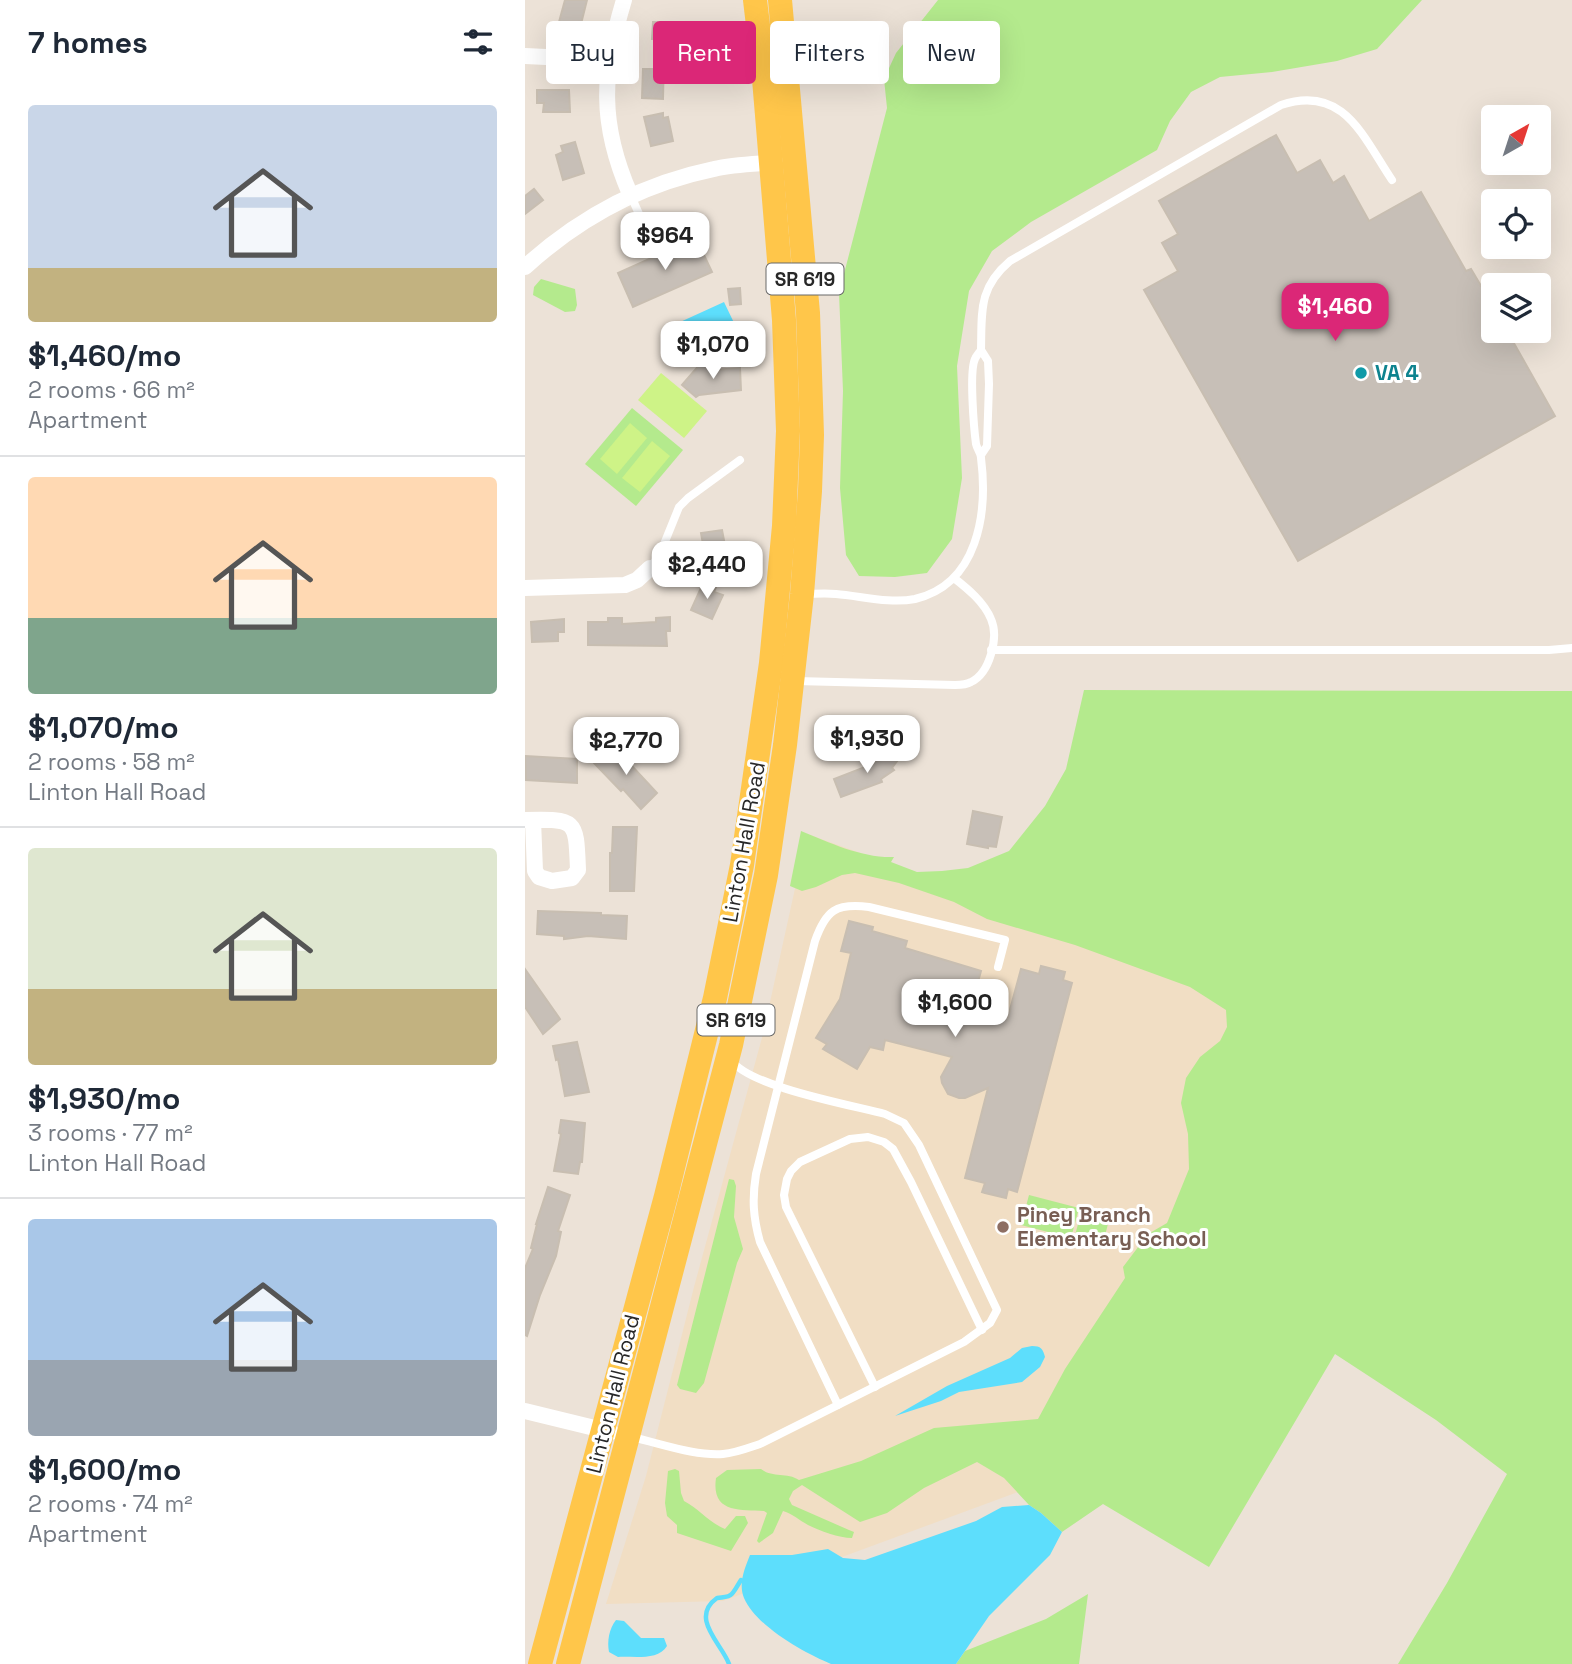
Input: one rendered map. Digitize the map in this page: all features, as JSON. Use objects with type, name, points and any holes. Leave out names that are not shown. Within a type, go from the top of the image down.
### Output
[{"type":"main road","name":"Linton Hall Road","points":[[568,1664],[616,1433],[715,998],[742,864],[769,676],[790,595],[810,491],[811,398],[807,313],[782,161],[763,67],[754,0]]},
{"type":"main road","name":"Linton Hall Road","points":[[780,0],[782,161]]},
{"type":"main road","name":"Linton Hall Road","points":[[541,1664],[616,1433],[729,1053],[766,875],[793,681],[790,595]]},
{"type":"street","points":[[619,21],[624,0]]},
{"type":"street","points":[[525,57],[546,58]]},
{"type":"street","points":[[607,84],[608,120],[613,148],[630,194]]},
{"type":"street","points":[[525,267],[576,225],[630,194],[681,176],[717,168],[782,161]]},
{"type":"street","points":[[525,588],[625,585],[637,580],[650,568]]},
{"type":"street","points":[[525,1411],[616,1433]]},
{"type":"lane","points":[[790,595],[833,593],[881,599],[913,599],[943,587],[954,578],[977,542],[982,508],[981,455],[976,447],[973,398],[974,361],[981,350],[984,296],[993,278],[1010,261],[1281,105],[1309,100],[1323,102],[1345,113],[1392,180]]},
{"type":"lane","points":[[630,194],[648,234]]},
{"type":"lane","points":[[981,350],[988,361],[989,375],[987,446],[981,455]]},
{"type":"lane","points":[[650,568],[660,554],[679,507],[740,460]]},
{"type":"lane","points":[[793,681],[972,682],[983,672],[991,650],[994,628],[991,618],[971,592],[954,578]]},
{"type":"lane","points":[[991,650],[1572,648]]},
{"type":"lane","points":[[838,1405],[760,1242],[753,1218],[752,1200],[756,1174],[815,940],[827,917],[839,907],[869,907],[1005,940],[998,967]]},
{"type":"lane","points":[[616,1433],[701,1453],[721,1455],[739,1452],[964,1342],[982,1330],[995,1316],[995,1304],[912,1133],[896,1117],[757,1079],[737,1068],[729,1053]]},
{"type":"lane","points":[[875,1387],[786,1207],[784,1195],[787,1179],[800,1163],[858,1137],[876,1138],[893,1149],[982,1330]]},
{"type":"shaded area","name":"Piney Branch Elementary School","points":[[807,834],[1443,1060],[1083,1468],[723,1601],[606,1604],[646,1476],[763,1034]]},
{"type":"green space","points":[[938,0],[1422,0],[1377,49],[1337,61],[1220,77],[1191,92],[1170,121],[1157,150],[1031,222],[992,251],[969,291],[957,366],[962,478],[952,539],[927,573],[895,577],[859,576],[846,555],[840,488],[843,391],[839,293],[887,108],[885,84],[889,84],[889,68],[903,44],[903,84],[1000,84],[1000,21],[921,21]]},
{"type":"green space","points":[[541,279],[575,289],[575,311],[565,312],[533,295],[534,287]]},
{"type":"green space","points":[[661,373],[707,411],[684,438],[638,400]]},
{"type":"green space","points":[[632,408],[683,450],[636,506],[585,464]]},
{"type":"green space","points":[[630,423],[647,438],[617,474],[600,459]]},
{"type":"green space","points":[[652,441],[670,456],[640,492],[622,478]]},
{"type":"green space","points":[[1084,690],[1572,691],[1572,1664],[1398,1664],[1447,1583],[1507,1474],[1436,1420],[1335,1354],[1209,1567],[1103,1504],[1062,1532],[1029,1505],[1004,1478],[977,1462],[924,1488],[887,1513],[860,1522],[802,1485],[793,1491],[789,1499],[792,1505],[854,1532],[852,1538],[818,1530],[783,1511],[773,1533],[759,1543],[757,1541],[767,1513],[729,1507],[722,1504],[718,1498],[716,1478],[727,1470],[761,1469],[799,1480],[861,1461],[934,1428],[1038,1419],[1065,1369],[1125,1278],[1123,1267],[1148,1234],[1167,1223],[1189,1169],[1188,1134],[1181,1103],[1186,1078],[1200,1057],[1220,1041],[1227,1027],[1226,1010],[1190,987],[1075,945],[987,919],[954,902],[899,883],[855,873],[842,875],[802,891],[790,886],[801,831],[858,852],[894,857],[891,862],[917,872],[968,868],[1009,851],[1045,806],[1066,769]]},
{"type":"green space","points":[[729,1179],[734,1180],[736,1186],[734,1217],[743,1249],[704,1383],[696,1393],[680,1389],[677,1385]]},
{"type":"green space","points":[[1029,1195],[1079,1208],[1071,1238],[1021,1225]]},
{"type":"green space","points":[[1081,1213],[1109,1220],[1102,1247],[1074,1239]]},
{"type":"green space","points":[[668,1471],[679,1471],[684,1501],[714,1523],[725,1529],[736,1516],[745,1516],[748,1523],[731,1551],[677,1533],[677,1525],[667,1516],[665,1503]]},
{"type":"green space","points":[[1088,1594],[1079,1664],[956,1664],[965,1651],[1046,1619]]},
{"type":"water","points":[[724,302],[736,327],[726,332],[729,346],[709,356],[700,344],[690,349],[678,323]]},
{"type":"water","points":[[1022,1348],[1041,1348],[1045,1357],[1040,1367],[1022,1382],[959,1392],[941,1401],[895,1416],[947,1386],[1010,1358]]},
{"type":"water","points":[[1029,1505],[1062,1532],[1050,1555],[989,1616],[956,1664],[831,1664],[795,1646],[770,1628],[750,1608],[742,1592],[744,1570],[750,1555],[792,1555],[828,1549],[843,1558],[865,1560],[976,1521],[1002,1507]]},
{"type":"water","points":[[616,1620],[624,1621],[641,1638],[664,1638],[667,1646],[652,1656],[618,1657],[609,1652],[608,1648],[610,1631]]},
{"type":"building","points":[[565,0],[587,0],[582,21],[559,21]]},
{"type":"building","points":[[643,69],[653,69],[653,84],[663,84],[663,99],[642,98]]},
{"type":"building","points":[[537,90],[569,90],[570,112],[543,112],[544,103],[537,103]]},
{"type":"building","points":[[663,113],[663,118],[668,117],[673,141],[651,146],[644,117]]},
{"type":"building","name":"VA 4","points":[[1276,135],[1297,173],[1320,160],[1333,183],[1344,176],[1369,221],[1421,192],[1466,271],[1471,269],[1481,286],[1481,343],[1514,343],[1555,416],[1298,561],[1144,290],[1178,271],[1162,243],[1178,234],[1159,201]]},
{"type":"building","points":[[575,142],[584,173],[563,180],[556,155],[563,152],[561,146]]},
{"type":"building","points":[[534,189],[543,200],[525,214],[525,196]]},
{"type":"building","points":[[696,238],[712,272],[633,307],[618,273]]},
{"type":"building","points":[[740,288],[741,304],[730,305],[728,289]]},
{"type":"building","points":[[702,362],[712,370],[740,368],[741,390],[696,397],[682,385]]},
{"type":"building","points":[[722,530],[727,556],[718,557],[719,564],[707,566],[701,533]]},
{"type":"building","points":[[704,581],[716,587],[714,592],[723,595],[712,619],[691,610]]},
{"type":"building","points":[[670,617],[670,631],[666,631],[667,646],[588,645],[588,622],[608,622],[608,618],[622,618],[622,624],[656,622],[656,618]]},
{"type":"building","points":[[564,619],[564,632],[558,632],[558,641],[532,642],[531,622]]},
{"type":"building","points":[[610,747],[657,793],[641,809],[594,763]]},
{"type":"building","points":[[887,748],[900,757],[892,768],[894,770],[881,779],[882,782],[841,797],[834,779],[873,764]]},
{"type":"building","points":[[525,756],[577,759],[577,783],[526,780]]},
{"type":"building","points":[[973,811],[1002,817],[996,847],[967,844]]},
{"type":"building","points":[[613,827],[637,827],[634,891],[610,891]]},
{"type":"building","points":[[538,911],[627,916],[626,939],[588,936],[564,939],[564,936],[537,934]]},
{"type":"building","points":[[849,921],[873,927],[872,931],[907,941],[905,948],[981,971],[971,1007],[1008,1017],[1021,969],[1039,974],[1041,966],[1065,972],[1063,980],[1072,983],[1017,1192],[1008,1189],[1006,1198],[985,1193],[982,1192],[985,1183],[965,1178],[988,1088],[965,1098],[948,1094],[941,1077],[952,1057],[885,1040],[883,1050],[870,1047],[857,1069],[823,1049],[827,1044],[816,1038],[840,999],[851,953],[841,951]]},
{"type":"building","points":[[525,969],[560,1019],[543,1034],[525,1007]]},
{"type":"building","points":[[577,1042],[589,1092],[565,1096],[553,1046]]},
{"type":"building","points":[[561,1120],[585,1123],[582,1162],[578,1174],[554,1171]]},
{"type":"building","points":[[548,1187],[570,1195],[558,1231],[561,1232],[556,1256],[527,1336],[525,1268],[533,1249],[531,1248],[536,1224]]},
{"type":"waterway","points":[[729,1664],[710,1631],[706,1614],[717,1598],[732,1594],[741,1580]]},
{"type":"place","name":"VA 4","points":[[1361,373]]},
{"type":"place","name":"Piney Branch Elementary School","points":[[1003,1227]]}]
